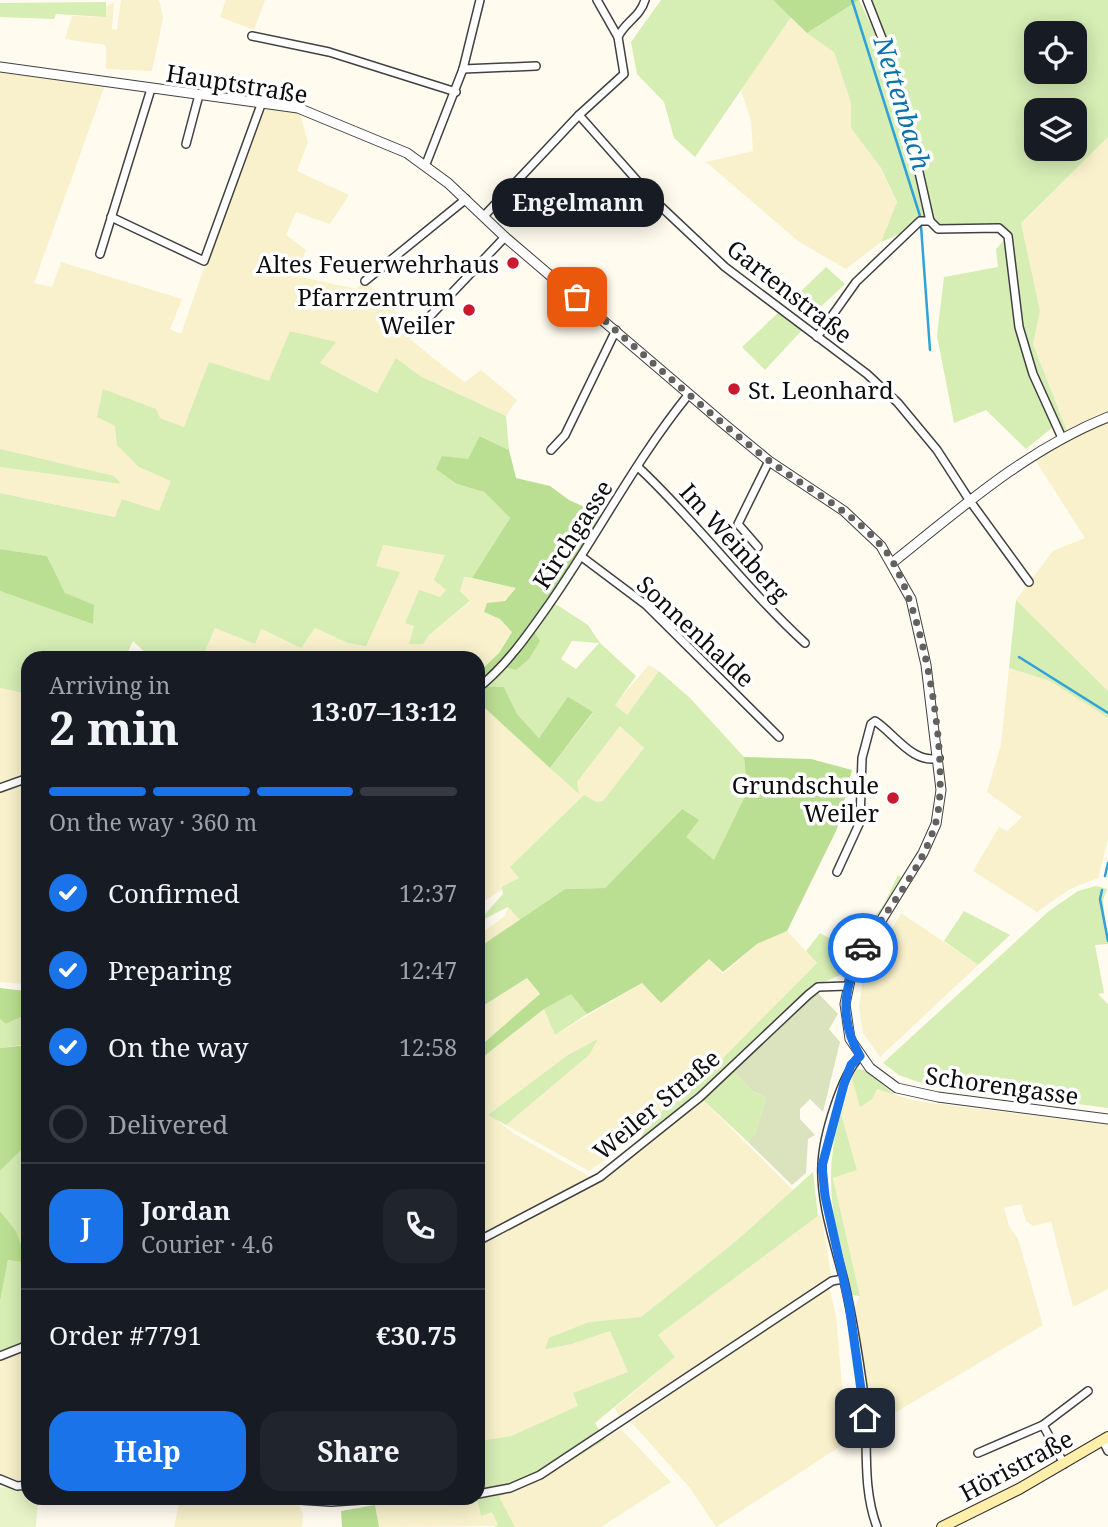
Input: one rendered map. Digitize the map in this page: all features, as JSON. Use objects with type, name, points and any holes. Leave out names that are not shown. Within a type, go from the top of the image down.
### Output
[{"type":"main road","name":"Höristraße","points":[[942,1527],[1106,1443]]},
{"type":"street","points":[[426,164],[456,92],[480,0]]},
{"type":"street","points":[[484,216],[579,115],[624,74],[618,37],[597,0]]},
{"type":"street","points":[[618,37],[622,28],[642,10],[645,0]]},
{"type":"street","points":[[867,0],[898,79],[930,221],[938,229],[999,228],[1008,236],[1019,327],[1033,374],[1062,438]]},
{"type":"street","points":[[252,36],[329,52],[456,92]]},
{"type":"street","points":[[463,69],[536,66]]},
{"type":"street","name":"Hauptstraße","points":[[0,67],[298,108],[380,139],[426,164],[505,237],[689,394],[769,461],[844,510],[881,546],[911,598],[926,666],[942,790],[936,824],[923,853],[865,945],[847,986],[845,1018],[850,1039],[860,1056]]},
{"type":"street","points":[[100,254],[152,89]]},
{"type":"street","points":[[186,144],[199,95]]},
{"type":"street","points":[[111,217],[204,261],[262,102]]},
{"type":"street","name":"Gartenstraße","points":[[579,115],[687,233],[725,267],[867,374],[898,403],[937,450],[1029,582]]},
{"type":"street","points":[[365,281],[466,199]]},
{"type":"street","points":[[817,337],[856,282],[920,221],[930,221]]},
{"type":"street","points":[[416,331],[505,237]]},
{"type":"street","points":[[551,450],[565,435],[616,330]]},
{"type":"street","name":"Kirchgasse","points":[[485,681],[517,650],[689,394]]},
{"type":"street","points":[[892,563],[1032,455],[1108,416]]},
{"type":"street","points":[[758,547],[738,524],[769,461]]},
{"type":"street","name":"Im Weinberg","points":[[638,467],[668,495],[766,608],[805,643]]},
{"type":"street","name":"Sonnenhalde","points":[[582,557],[646,606],[779,737]]},
{"type":"street","points":[[837,872],[860,822],[862,758],[871,724],[874,721],[881,725],[905,747],[924,758],[939,758]]},
{"type":"street","points":[[0,788],[21,780]]},
{"type":"street","name":"Weiler Straße","points":[[485,1237],[600,1177],[699,1097],[818,987],[847,986]]},
{"type":"street","points":[[860,1056],[851,1065],[844,1084],[822,1166],[825,1196],[864,1397],[870,1510],[877,1527]]},
{"type":"street","name":"Schorengasse","points":[[860,1056],[870,1068],[897,1088],[938,1097],[1108,1119]]},
{"type":"street","points":[[485,1493],[510,1488],[540,1475],[832,1280],[843,1279]]},
{"type":"street","points":[[0,1356],[21,1348]]},
{"type":"street","points":[[978,1453],[1043,1425],[1088,1391]]},
{"type":"street","points":[[1043,1425],[1064,1464]]},
{"type":"street","points":[[0,1479],[21,1486]]},
{"type":"shaded area","points":[[121,0],[158,0],[160,3],[163,18],[152,71],[106,69],[106,45],[65,39],[72,16],[106,17],[106,7],[114,2],[112,29],[117,30]]},
{"type":"shaded area","points":[[226,0],[265,0],[254,30],[220,17]]},
{"type":"shaded area","points":[[791,17],[834,52],[851,103],[851,128],[881,168],[897,203],[881,242],[846,269],[798,241],[706,162],[753,151],[751,121],[741,90]]},
{"type":"shaded area","points":[[0,67],[106,82],[34,283],[52,287],[61,262],[182,299],[170,329],[181,334],[262,102],[298,108],[308,142],[297,171],[349,195],[330,224],[296,212],[286,235],[306,250],[297,276],[356,289],[365,281],[416,331],[410,339],[438,362],[465,382],[481,370],[517,400],[506,416],[420,376],[396,358],[378,393],[320,363],[335,342],[290,331],[270,381],[193,409],[184,427],[160,418],[115,426],[139,467],[172,481],[160,512],[122,499],[116,517],[0,493],[0,467],[120,484],[0,449]]},
{"type":"shaded area","points":[[1108,137],[1108,691],[1016,600],[1053,551],[1085,538],[1032,455],[1068,432],[1033,344],[1040,311],[1021,223],[1084,161],[1087,161],[1087,158]]},
{"type":"shaded area","points":[[382,545],[445,555],[446,590],[440,597],[419,591],[405,623],[414,625],[410,644],[423,644],[429,635],[470,602],[460,591],[464,577],[516,588],[513,595],[484,612],[500,619],[512,631],[499,653],[485,666],[485,651],[205,651],[215,628],[255,644],[260,629],[301,648],[315,628],[348,643],[400,572],[376,566]]},
{"type":"shaded area","points":[[649,665],[659,671],[627,715],[614,705]]},
{"type":"shaded area","points":[[1009,668],[1050,681],[1108,718],[1108,839],[1098,878],[1070,889],[1037,912],[973,871],[999,827],[1007,831],[1022,817],[987,792],[1001,745]]},
{"type":"shaded area","points":[[0,688],[21,692],[21,984],[0,982]]},
{"type":"shaded area","points":[[485,709],[578,793],[577,782],[620,726],[644,748],[603,801],[596,802],[584,796],[510,867],[519,878],[485,900]]},
{"type":"shaded area","points":[[508,907],[520,920],[485,943],[485,931],[505,916]]},
{"type":"shaded area","points":[[901,913],[978,965],[880,1057],[863,1033],[859,1007],[861,992],[863,981]]},
{"type":"shaded area","points":[[787,931],[817,963],[724,1057],[610,1157],[589,1171],[506,1125],[589,1055],[489,1114],[513,1133],[594,1179],[700,1097],[793,1190],[736,1241],[641,1317],[589,1322],[545,1348],[572,1344],[610,1331],[628,1372],[574,1393],[579,1406],[511,1436],[485,1440],[485,1055],[544,1009],[555,1035],[642,983],[661,1003],[709,958],[723,974],[757,944]]},
{"type":"shaded area","points":[[527,978],[540,995],[485,1042],[485,1005]]},
{"type":"shaded area","points":[[852,1078],[856,1083],[916,1101],[1108,1125],[1108,1289],[1073,1307],[1051,1221],[1033,1226],[1026,1221],[1021,1204],[1004,1208],[1009,1226],[1018,1239],[1043,1325],[869,1428],[868,1395],[854,1310],[860,1295],[833,1178],[857,1170],[841,1114]]},
{"type":"shaded area","points":[[821,1214],[832,1281],[622,1422],[615,1408],[675,1357],[658,1335]]},
{"type":"shaded area","points":[[829,1287],[836,1316],[847,1442],[716,1527],[690,1488],[631,1422]]},
{"type":"shaded area","points":[[21,1348],[21,1484],[0,1479],[0,1356]]},
{"type":"shaded area","points":[[621,1429],[671,1482],[601,1527],[515,1527],[498,1497],[540,1479]]},
{"type":"shaded area","points":[[179,1505],[299,1505],[303,1515],[302,1527],[174,1527]]},
{"type":"shaded area","points":[[375,1505],[478,1505],[481,1516],[493,1511],[498,1526],[379,1527]]},
{"type":"green space","points":[[661,0],[773,0],[791,17],[695,157],[674,138],[664,102],[637,74],[631,42]]},
{"type":"green space","points":[[773,0],[859,0],[807,33]]},
{"type":"green space","points":[[859,0],[893,69],[867,0],[1108,0],[1108,137],[1087,158],[1087,98],[1024,98],[1024,161],[1084,161],[1021,223],[1040,311],[1033,344],[1068,433],[1053,427],[1026,449],[986,410],[954,423],[937,336],[944,277],[998,267],[996,249],[1008,236],[999,228],[938,229],[930,221],[881,242],[897,202],[881,168],[851,128],[851,103],[834,52],[807,33]]},
{"type":"green space","points":[[106,2],[106,17],[56,14],[54,19],[0,17],[0,3]]},
{"type":"green space","points":[[826,267],[845,284],[814,313],[795,297]]},
{"type":"green space","points":[[781,310],[804,328],[765,370],[742,347]]},
{"type":"green space","points":[[290,331],[336,342],[320,363],[377,393],[396,358],[420,376],[506,416],[509,450],[481,436],[468,460],[442,456],[457,484],[484,492],[510,518],[472,578],[464,577],[460,591],[470,601],[429,635],[423,644],[409,644],[414,626],[405,623],[419,590],[440,597],[446,590],[434,580],[445,555],[383,545],[376,566],[400,572],[366,646],[348,643],[315,628],[301,648],[261,629],[255,644],[215,628],[205,651],[144,651],[133,641],[128,651],[21,651],[21,692],[0,688],[0,591],[93,623],[65,593],[47,556],[0,549],[0,493],[115,517],[122,499],[159,511],[171,481],[139,467],[117,445],[115,426],[97,417],[103,389],[156,409],[160,418],[184,427],[209,362],[269,381]]},
{"type":"green space","points":[[480,436],[509,450],[516,478],[550,486],[569,500],[607,517],[532,629],[540,641],[529,659],[516,670],[501,666],[485,683],[485,666],[499,653],[512,632],[500,619],[484,612],[487,603],[505,601],[516,588],[472,578],[510,518],[484,492],[457,484],[436,469],[442,456],[468,459]]},
{"type":"green space","points":[[0,449],[114,476],[121,484],[0,467]]},
{"type":"green space","points":[[0,549],[47,556],[65,593],[94,605],[93,624],[0,591]]},
{"type":"green space","points":[[1016,600],[1108,691],[1108,718],[1050,681],[1009,668]]},
{"type":"green space","points":[[551,601],[588,625],[600,643],[636,676],[615,705],[627,715],[659,671],[690,698],[744,757],[747,792],[714,861],[685,837],[682,809],[605,888],[565,889],[520,920],[508,907],[485,918],[485,914],[503,894],[502,887],[519,878],[510,867],[584,795],[596,802],[603,801],[644,748],[620,726],[577,782],[579,794],[550,768],[593,713],[539,738],[517,714],[504,687],[485,687],[485,681],[532,629]],"holes":[[[572,641],[599,643],[576,669],[561,659]]]},
{"type":"green space","points":[[485,687],[504,687],[517,714],[539,738],[568,697],[593,712],[550,768],[486,709]]},
{"type":"green space","points":[[744,757],[811,759],[852,770],[837,829],[787,931],[757,944],[723,972],[709,959],[661,1003],[642,983],[587,1014],[571,994],[544,1009],[485,1055],[485,1042],[540,994],[527,978],[485,1005],[485,943],[565,889],[605,888],[682,809],[699,820],[686,837],[714,860],[747,792]]},
{"type":"green space","points":[[898,875],[903,878],[845,973],[810,988],[700,1097],[635,1150],[648,1123],[724,1057],[817,963],[806,951],[820,933],[850,949],[884,904]]},
{"type":"green space","points":[[1096,886],[1107,889],[1103,900],[1108,944],[1095,945],[1104,993],[1098,994],[1108,1004],[1108,1108],[918,1082],[899,1075],[883,1063],[1049,911],[1078,891]]},
{"type":"green space","points":[[964,911],[1010,935],[978,965],[944,941]]},
{"type":"green space","points":[[0,988],[21,991],[21,1017],[6,1024],[0,1019]]},
{"type":"green space","points":[[572,993],[587,1014],[555,1035],[544,1009]]},
{"type":"green space","points":[[818,993],[838,1014],[829,1029],[840,1042],[823,1112],[810,1099],[800,1109],[800,1119],[815,1135],[808,1139],[806,1173],[792,1185],[748,1142],[755,1134],[766,1098],[752,1091],[733,1071]]},
{"type":"green space","points":[[21,1017],[21,1045],[0,1048],[0,1019],[6,1024]]},
{"type":"green space","points":[[598,1039],[589,1055],[506,1125],[488,1115],[568,1055]]},
{"type":"green space","points":[[21,1046],[21,1151],[0,1171],[0,1048]]},
{"type":"green space","points":[[857,1069],[865,1070],[895,1095],[877,1089],[872,1099],[860,1107],[852,1078]]},
{"type":"green space","points":[[733,1071],[752,1091],[766,1098],[755,1134],[748,1142],[702,1099]]},
{"type":"green space","points":[[841,1114],[857,1170],[833,1178],[860,1296],[852,1295],[833,1205],[832,1163]]},
{"type":"green space","points":[[20,1151],[21,1244],[16,1231],[0,1211],[0,1171]]},
{"type":"green space","points":[[813,1172],[818,1216],[658,1335],[675,1357],[595,1423],[605,1440],[540,1479],[499,1497],[515,1527],[494,1527],[498,1525],[492,1512],[481,1516],[478,1505],[485,1505],[485,1440],[511,1436],[578,1406],[573,1393],[628,1372],[610,1331],[572,1344],[545,1349],[549,1338],[589,1322],[641,1317],[736,1241]]},
{"type":"green space","points":[[0,1211],[16,1231],[21,1244],[21,1262],[8,1260],[0,1302]]},
{"type":"green space","points":[[8,1260],[21,1262],[21,1348],[0,1356],[0,1302]]},
{"type":"green space","points":[[0,1487],[21,1488],[21,1505],[38,1505],[36,1527],[0,1527]]},
{"type":"green space","points":[[375,1505],[379,1527],[342,1527],[341,1511]]},
{"type":"waterway","name":"Nettenbach","points":[[852,0],[920,216]]},
{"type":"waterway","name":"Nettenbach","points":[[921,226],[930,350]]},
{"type":"waterway","name":"Nettenbach","points":[[1019,657],[1108,713]]},
{"type":"waterway","name":"Nettenbach","points":[[1105,876],[1108,863]]},
{"type":"waterway","name":"Nettenbach","points":[[1102,890],[1100,899],[1108,941]]},
{"type":"way so far","points":[[577,297],[769,461],[844,510],[886,550],[911,598],[926,666],[942,790],[936,824],[923,853],[894,904],[863,948]]},
{"type":"place","name":"Altes Feuerwehrhaus","points":[[513,263]]},
{"type":"place","name":"Engelmann","points":[[577,297]]},
{"type":"place","name":"Pfarrzentrum Weiler","points":[[469,310]]},
{"type":"place","name":"St. Leonhard","points":[[734,389]]},
{"type":"place","name":"Grundschule Weiler","points":[[893,798]]},
{"type":"route","points":[[863,948],[853,967],[845,1004],[850,1039],[860,1056],[851,1065],[844,1084],[825,1145],[822,1166],[825,1196],[849,1304],[865,1418]]}]
